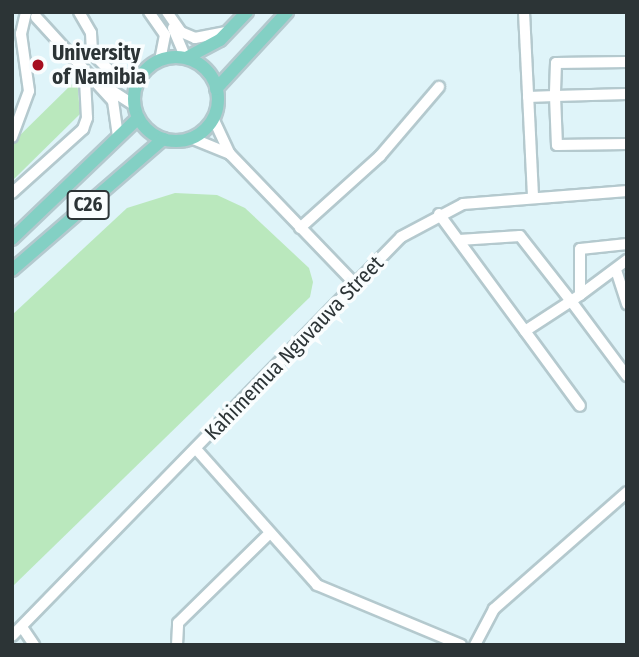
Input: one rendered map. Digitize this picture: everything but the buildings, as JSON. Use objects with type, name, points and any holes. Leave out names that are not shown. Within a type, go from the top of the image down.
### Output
[{"type":"main road","points":[[186,58],[206,71],[216,89],[213,118],[187,139],[163,139],[148,130],[136,112],[139,79],[160,61],[186,58],[229,31],[247,12]]},
{"type":"main road","points":[[216,89],[287,12]]},
{"type":"main road","name":"C26","points":[[12,239],[118,137],[136,112]]},
{"type":"main road","name":"C26","points":[[12,270],[163,139]]},
{"type":"street","points":[[79,12],[90,33],[92,53],[111,72],[139,79]]},
{"type":"street","points":[[149,12],[164,35],[160,61]]},
{"type":"street","points":[[524,12],[533,197]]},
{"type":"street","points":[[12,137],[29,91],[21,34],[31,14],[115,106],[118,137]]},
{"type":"street","points":[[168,15],[181,32],[195,38],[229,31]]},
{"type":"street","points":[[168,15],[186,58]]},
{"type":"street","points":[[627,62],[556,64],[555,96],[557,145],[627,144]]},
{"type":"street","points":[[90,80],[136,112]]},
{"type":"street","points":[[12,193],[83,129],[87,118],[90,80]]},
{"type":"street","points":[[300,228],[380,156],[439,87]]},
{"type":"street","points":[[528,97],[627,94]]},
{"type":"street","points":[[213,118],[230,154],[356,285]]},
{"type":"street","points":[[187,139],[230,154]]},
{"type":"street","name":"Kahimemua Nguvauva Street","points":[[12,636],[401,237],[439,214],[486,199],[627,191]]},
{"type":"street","points":[[439,214],[580,406]]},
{"type":"street","points":[[459,240],[520,236],[576,298],[627,376]]},
{"type":"street","points":[[576,298],[580,250],[627,244]]},
{"type":"street","points":[[525,331],[627,260]]},
{"type":"street","points":[[616,270],[627,304]]},
{"type":"street","points":[[196,449],[269,534],[327,591],[461,645]]},
{"type":"street","points":[[475,645],[494,609],[627,492]]},
{"type":"street","points":[[177,645],[178,623],[269,534]]},
{"type":"street","points":[[22,627],[34,645]]},
{"type":"green space","points":[[77,79],[80,114],[12,181],[12,143]]},
{"type":"green space","points":[[175,193],[217,195],[245,208],[309,268],[313,282],[310,297],[12,587],[12,315],[127,208]]},
{"type":"place","name":"University of Namibia","points":[[38,65]]}]
